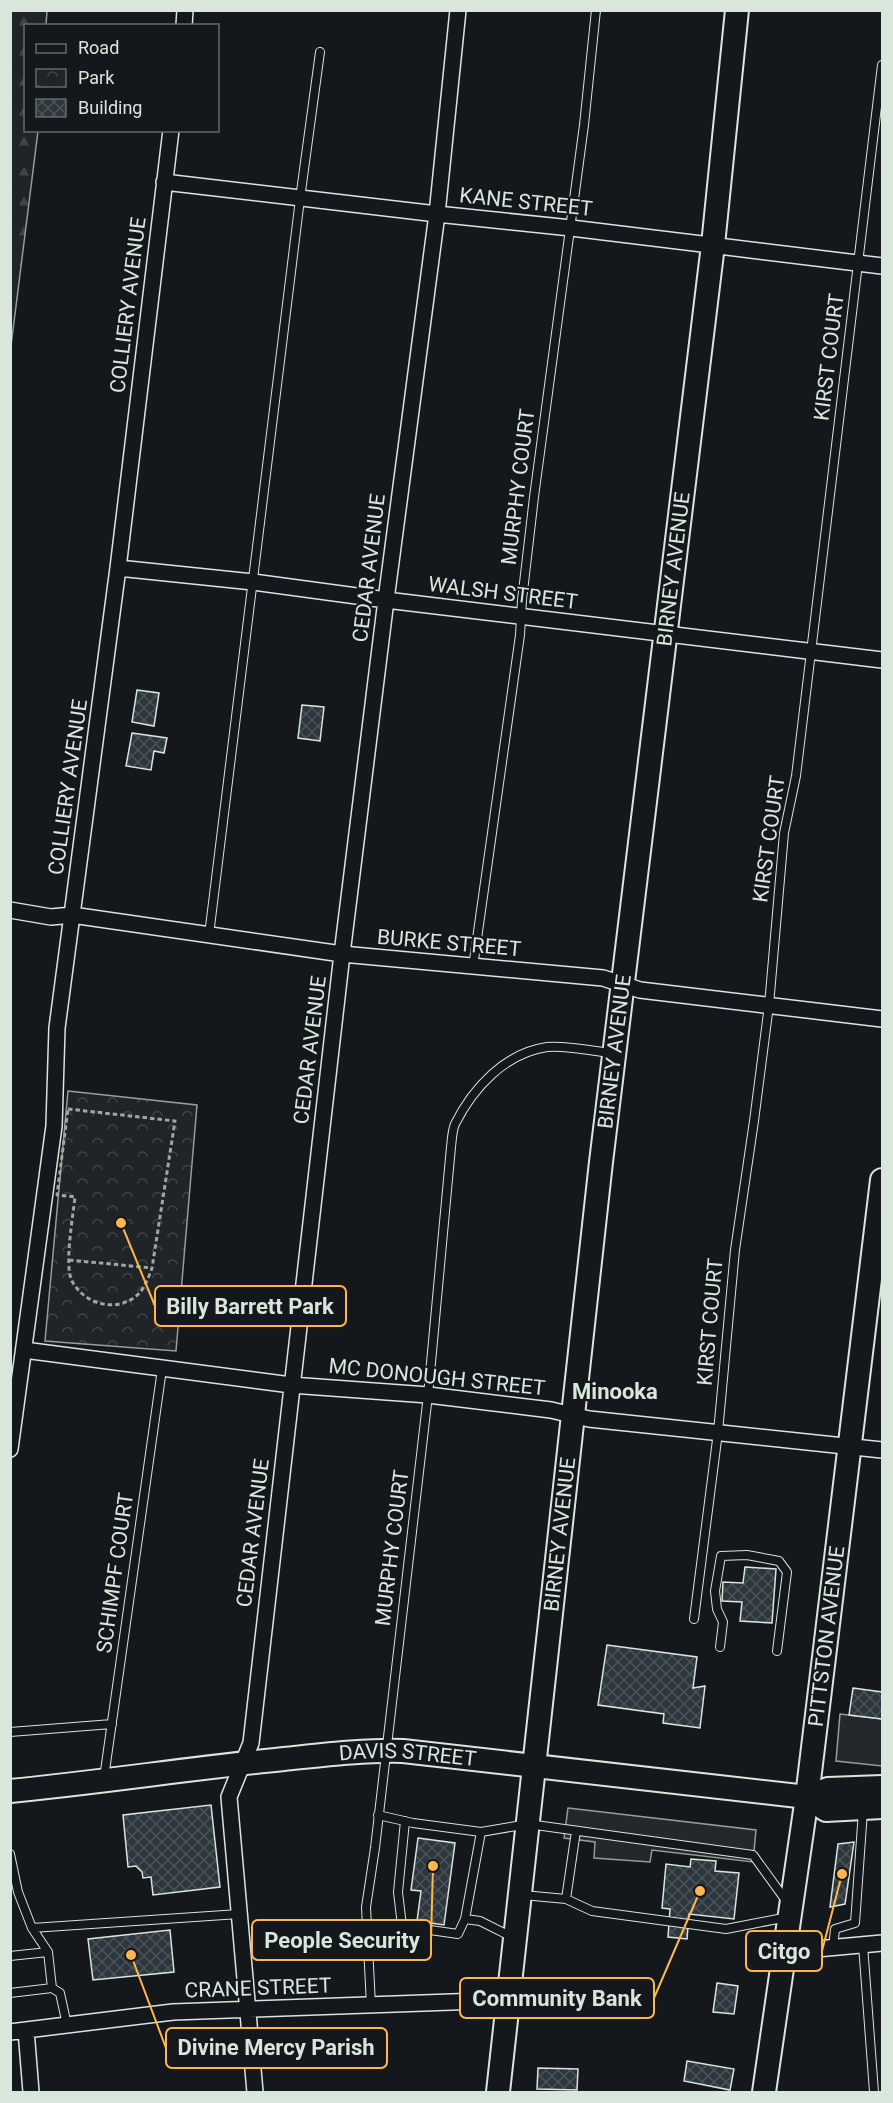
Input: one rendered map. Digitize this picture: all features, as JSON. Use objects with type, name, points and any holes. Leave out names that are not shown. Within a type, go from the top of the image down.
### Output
[{"type":"main road","name":"BIRNEY AVENUE","points":[[498,2092],[615,1053],[713,245],[736,10]]},
{"type":"main road","name":"PITTSTON AVENUE","points":[[764,2092],[807,1797],[882,1179]]},
{"type":"main road","name":"DAVIS STREET","points":[[10,1791],[104,1782],[243,1763],[386,1750],[807,1797],[828,1789],[882,1787]]},
{"type":"main road","name":"DAVIS STREET","points":[[807,1797],[826,1810],[873,1808]]},
{"type":"street","name":"CEDAR AVENUE","points":[[255,2092],[229,1797],[251,1743],[342,954],[437,214],[458,10]]},
{"type":"street","name":"COLLIERY AVENUE","points":[[10,1449],[54,1126],[57,1028],[118,568],[171,132]]},
{"type":"street","name":"KANE STREET","points":[[164,182],[882,266]]},
{"type":"street","name":"WALSH STREET","points":[[118,568],[253,582],[882,660]]},
{"type":"street","name":"BURKE STREET","points":[[10,910],[51,917],[72,915],[342,954],[603,978],[640,990],[882,1019]]},
{"type":"street","name":"MC DONOUGH STREET","points":[[24,1350],[291,1385],[428,1395],[556,1410],[589,1419],[882,1450]]},
{"type":"street","points":[[784,1952],[882,1943]]},
{"type":"street","name":"CRANE STREET","points":[[18,2031],[173,2012],[508,2000]]},
{"type":"street","points":[[18,2031],[32,2092]]},
{"type":"lane","name":"MURPHY COURT","points":[[473,967],[522,616],[535,486],[561,286],[571,228],[596,10]]},
{"type":"lane","points":[[209,935],[320,52]]},
{"type":"lane","name":"KIRST COURT","points":[[694,1619],[717,1432],[735,1250],[769,1005],[784,833],[795,776],[811,651],[882,65]]},
{"type":"lane","name":"MURPHY COURT","points":[[371,2005],[366,1907],[428,1395],[454,1126],[471,1098],[495,1070],[520,1054],[548,1047],[615,1053]]},
{"type":"lane","name":"SCHIMPF COURT","points":[[104,1782],[162,1369]]},
{"type":"lane","points":[[720,1647],[723,1622],[717,1609],[715,1591],[721,1556],[747,1555],[779,1561],[787,1572],[777,1651]]},
{"type":"lane","points":[[10,1732],[112,1724]]},
{"type":"lane","points":[[833,1948],[835,1929],[855,1923],[873,1808],[869,1797],[882,1787]]},
{"type":"lane","points":[[378,1815],[481,1832],[528,1824],[753,1856],[790,1912],[726,1929],[592,1911],[566,1899],[520,1894]]},
{"type":"lane","points":[[405,1821],[398,1892],[402,1926],[458,1934],[465,1919],[481,1832]]},
{"type":"lane","points":[[566,1899],[576,1831]]},
{"type":"lane","points":[[10,1854],[18,1892],[32,1928],[48,1952],[52,1988]]},
{"type":"lane","points":[[32,1928],[239,1914]]},
{"type":"lane","points":[[465,1919],[480,1921],[515,1938]]},
{"type":"lane","points":[[863,1945],[874,2092]]},
{"type":"lane","points":[[10,1956],[48,1952]]},
{"type":"lane","points":[[10,1993],[52,1988],[60,1993],[67,2025]]},
{"type":"path","points":[[68,1109],[175,1121],[152,1268],[145,1286],[133,1299],[115,1305],[98,1303],[84,1296],[71,1280],[69,1260],[75,1197],[57,1196],[68,1109]]},
{"type":"path","points":[[69,1260],[152,1268]]},
{"type":"green space","points":[[11,10],[47,11],[46,24],[24,24],[24,132],[38,132],[11,346]]},
{"type":"green space","points":[[68,1091],[197,1105],[176,1351],[45,1341]]},
{"type":"shaded area","points":[[840,1714],[882,1719],[882,1766],[836,1761]]},
{"type":"shaded area","points":[[568,1808],[756,1830],[753,1862],[652,1850],[650,1862],[594,1858],[595,1842],[564,1838]]},
{"type":"building","points":[[137,690],[159,693],[154,726],[132,722]]},
{"type":"building","points":[[302,705],[324,707],[320,741],[298,738]]},
{"type":"building","points":[[132,733],[167,738],[164,753],[154,751],[151,770],[126,766]]},
{"type":"building","points":[[745,1567],[776,1569],[772,1623],[740,1621],[742,1602],[722,1601],[723,1582],[743,1583]]},
{"type":"building","points":[[607,1645],[697,1657],[693,1688],[705,1686],[700,1728],[663,1723],[664,1714],[598,1705]]},
{"type":"building","points":[[853,1688],[882,1692],[882,1719],[849,1715]]},
{"type":"building","points":[[211,1805],[220,1887],[153,1895],[151,1877],[143,1878],[142,1872],[136,1866],[128,1867],[123,1815]]},
{"type":"building","points":[[418,1838],[455,1843],[444,1925],[417,1921],[421,1891],[411,1890]]},
{"type":"building","points":[[854,1842],[845,1904],[830,1907],[838,1844]]},
{"type":"building","points":[[691,1859],[716,1861],[715,1871],[739,1873],[734,1919],[689,1914],[687,1939],[668,1937],[670,1909],[662,1908],[666,1864],[690,1867]]},
{"type":"building","points":[[170,1930],[174,1972],[93,1980],[88,1939]]},
{"type":"building","points":[[717,1983],[738,1986],[734,2014],[713,2012]]},
{"type":"building","points":[[687,2061],[734,2069],[730,2090],[684,2081]]},
{"type":"building","points":[[538,2068],[578,2069],[577,2090],[537,2089]]},
{"type":"place","name":"Billy Barrett Park","points":[[121,1223]]},
{"type":"place","name":"People Security","points":[[433,1866]]},
{"type":"place","name":"Citgo","points":[[842,1874]]},
{"type":"place","name":"Community Bank","points":[[700,1891]]},
{"type":"place","name":"Divine Mercy Parish","points":[[131,1955]]},
{"type":"district","name":"Minooka","points":[[615,1391]]}]
